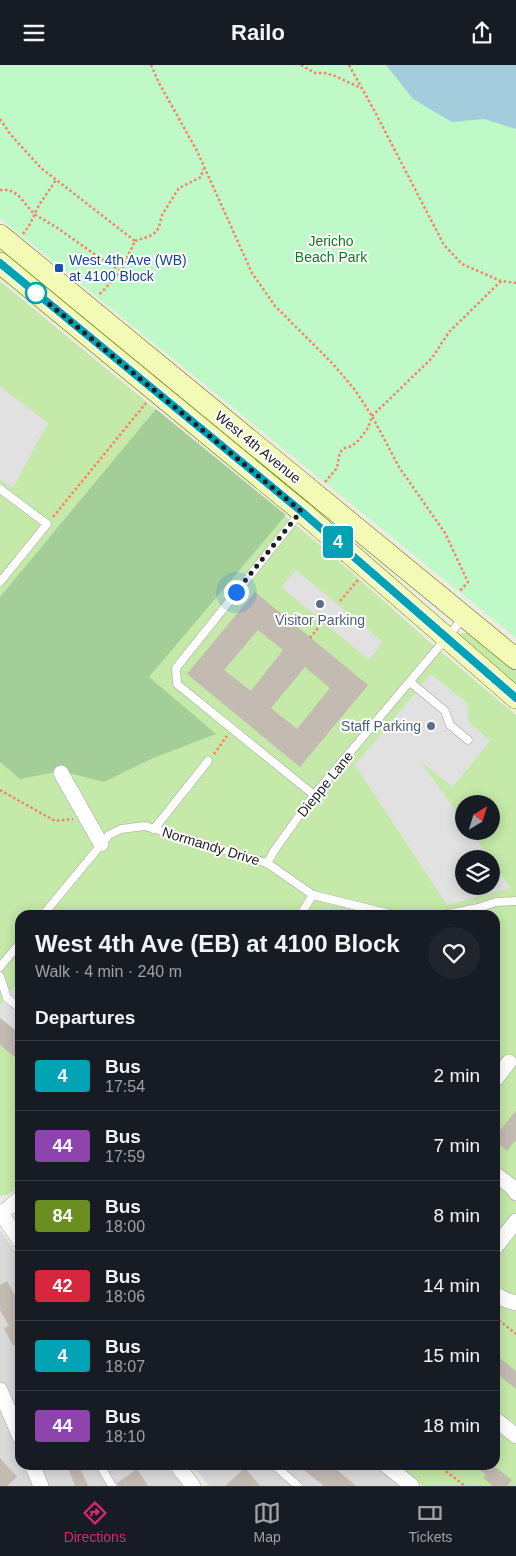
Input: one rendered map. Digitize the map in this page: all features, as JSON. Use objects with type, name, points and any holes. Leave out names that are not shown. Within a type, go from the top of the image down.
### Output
[{"type":"main road","name":"West 4th Avenue","points":[[0,235],[516,659]]},
{"type":"main road","name":"West 4th Avenue","points":[[0,263],[301,511],[516,698]]},
{"type":"street","points":[[61,773],[86,817],[105,839]]},
{"type":"street","points":[[500,1074],[513,1060]]},
{"type":"street","points":[[500,1176],[514,1186]]},
{"type":"street","points":[[15,1202],[0,1213],[15,1234]]},
{"type":"street","points":[[500,1242],[516,1221]]},
{"type":"street","points":[[500,1297],[506,1301],[516,1303]]},
{"type":"street","points":[[0,1390],[15,1425]]},
{"type":"street","points":[[500,1423],[516,1436]]},
{"type":"street","points":[[34,1470],[41,1486]]},
{"type":"street","points":[[181,1470],[193,1486]]},
{"type":"street","points":[[392,1470],[412,1486]]},
{"type":"lane","points":[[0,489],[48,524],[0,582]]},
{"type":"lane","points":[[301,511],[176,668],[176,684],[314,795]]},
{"type":"lane","name":"Dieppe Lane","points":[[267,863],[314,795],[464,616]]},
{"type":"lane","points":[[410,682],[445,711],[450,725],[468,740]]},
{"type":"lane","points":[[154,829],[208,761]]},
{"type":"lane","name":"Normandy Drive","points":[[105,839],[121,829],[145,826],[267,863],[313,895],[374,910]]},
{"type":"lane","points":[[47,910],[105,839]]},
{"type":"lane","points":[[303,910],[313,895]]},
{"type":"lane","points":[[482,910],[496,902],[516,901]]},
{"type":"lane","points":[[0,967],[15,949]]},
{"type":"lane","points":[[0,976],[7,998],[15,1004]]},
{"type":"lane","points":[[103,1470],[112,1486]]},
{"type":"lane","points":[[280,1470],[298,1486]]},
{"type":"path","points":[[152,65],[159,83],[187,131],[252,273],[275,306],[339,370],[372,416],[399,467],[445,533],[468,582],[459,592]]},
{"type":"path","points":[[301,65],[315,73],[335,76],[362,89]]},
{"type":"path","points":[[349,65],[444,245],[462,264],[500,281],[516,283]]},
{"type":"path","points":[[0,119],[11,135],[41,168],[135,241]]},
{"type":"path","points":[[97,298],[121,271],[135,241],[156,232],[162,215],[179,188],[200,177],[204,168]]},
{"type":"path","points":[[22,235],[56,180]]},
{"type":"path","points":[[0,190],[8,190],[18,195],[34,214],[121,271]]},
{"type":"path","points":[[325,482],[337,468],[340,452],[358,440],[368,428],[372,416],[432,358],[450,332],[500,281]]},
{"type":"path","points":[[48,524],[149,400]]},
{"type":"path","points":[[340,601],[361,577]]},
{"type":"path","points":[[310,638],[323,622]]},
{"type":"path","points":[[208,761],[233,730]]},
{"type":"path","points":[[0,789],[55,821],[86,817]]},
{"type":"path","points":[[500,1321],[516,1335]]},
{"type":"path","points":[[444,1470],[465,1486]]},
{"type":"shaded area","points":[[0,386],[48,423],[13,488],[0,479]]},
{"type":"shaded area","name":"Visitor Parking","points":[[296,570],[383,642],[369,660],[281,587]]},
{"type":"shaded area","points":[[431,674],[467,703],[469,722],[490,741],[453,787],[420,761],[455,810],[455,840],[476,840],[484,850],[455,850],[455,895],[485,895],[447,905],[355,765]]},
{"type":"shaded area","points":[[500,873],[511,888],[500,891]]},
{"type":"shaded area","points":[[15,986],[15,1030],[0,1018],[0,1005]]},
{"type":"shaded area","points":[[0,1230],[15,1251],[15,1470],[170,1470],[183,1486],[0,1486]]},
{"type":"shaded area","points":[[196,1470],[380,1470],[400,1486],[209,1486]]},
{"type":"green space","name":"Jericho Beach Park","points":[[0,65],[516,65],[516,638],[0,218]]},
{"type":"green space","points":[[0,281],[331,554],[432,644],[516,715],[516,1486],[423,1486],[404,1470],[500,1470],[500,910],[15,910],[15,1190],[1,1196],[0,1194]]},
{"type":"green space","points":[[156,409],[286,515],[149,677],[216,734],[153,758],[104,782],[61,771],[20,779],[0,762],[0,597]]},
{"type":"green space","points":[[462,633],[470,633],[516,666],[516,686],[460,635]]},
{"type":"water","points":[[386,65],[516,65],[516,129],[484,119],[452,122],[413,99]]},
{"type":"building","points":[[255,592],[368,685],[300,767],[187,674]],"holes":[[[258,630],[283,650],[251,691],[224,670]],[[305,667],[330,688],[297,729],[271,708]]]},
{"type":"building","points":[[0,1018],[15,1030],[15,1057],[0,1045]]},
{"type":"building","points":[[516,1111],[516,1140],[507,1151],[500,1145],[500,1130]]},
{"type":"building","points":[[7,1281],[15,1295],[15,1345],[13,1346],[4,1328],[9,1326],[0,1310],[0,1285]]},
{"type":"building","points":[[500,1358],[516,1371],[516,1389],[500,1376]]},
{"type":"building","points":[[0,1458],[17,1477],[7,1486],[0,1486]]},
{"type":"building","points":[[69,1470],[81,1470],[88,1486],[75,1486]]},
{"type":"building","points":[[138,1470],[148,1486],[118,1486],[117,1483]]},
{"type":"building","points":[[243,1470],[247,1470],[260,1486],[225,1486]]},
{"type":"building","points":[[304,1470],[337,1470],[356,1486],[324,1486]]},
{"type":"building","points":[[480,1470],[499,1470],[512,1480],[507,1486],[493,1486],[483,1478],[486,1475]]},
{"type":"bus line","name":"4","points":[[0,263],[301,511],[516,698]]},
{"type":"place","name":"West 4th Ave (WB) at 4100 Block","points":[[59,268]]},
{"type":"place","name":"Visitor Parking","points":[[320,604]]},
{"type":"place","name":"Staff Parking","points":[[431,726]]},
{"type":"route","points":[[36,293],[301,511],[236,592]]}]
